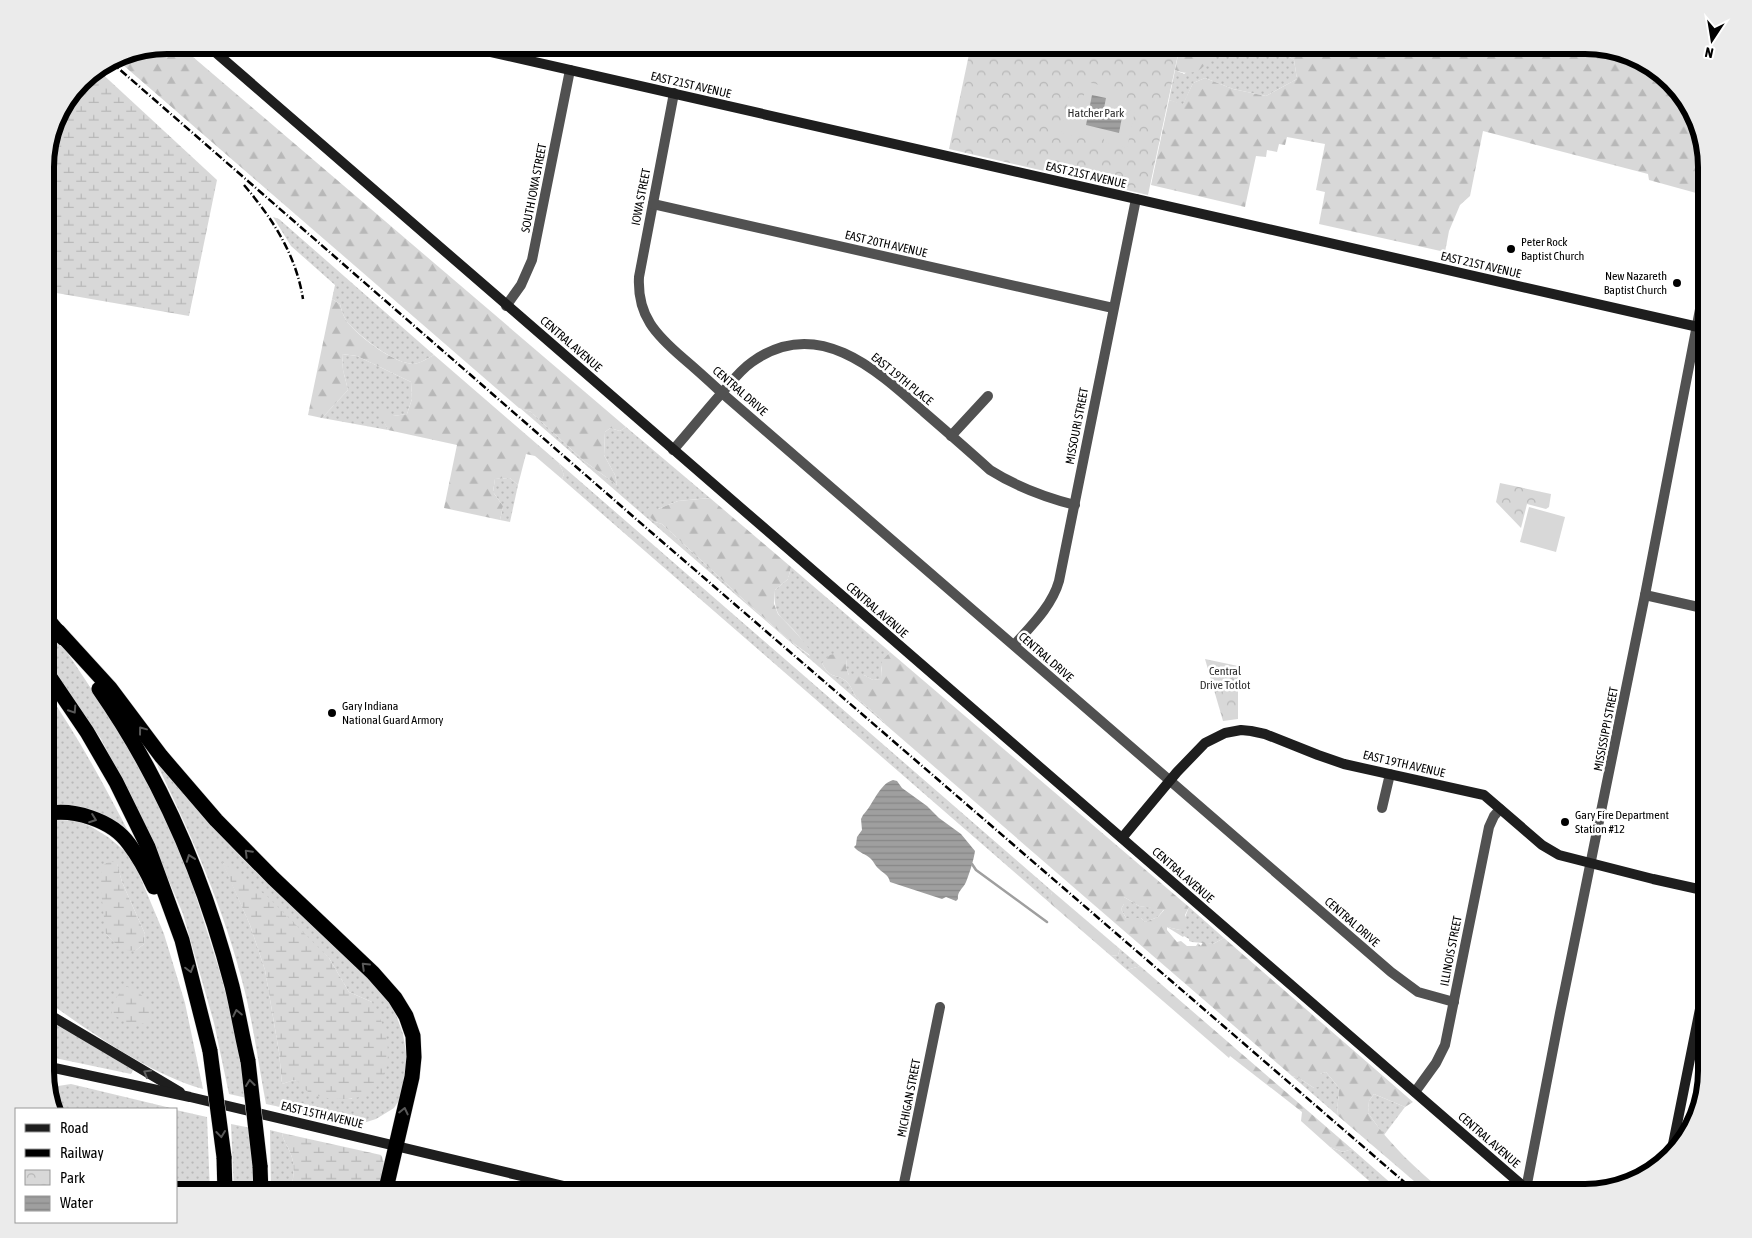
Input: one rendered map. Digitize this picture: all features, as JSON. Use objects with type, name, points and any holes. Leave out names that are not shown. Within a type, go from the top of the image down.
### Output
[{"type":"highway","points":[[54,626],[110,688],[161,756],[216,820],[373,974],[395,998],[406,1016],[413,1036],[414,1057],[412,1077],[387,1184]]},
{"type":"highway","points":[[58,631],[124,725],[155,783],[187,850],[214,925],[232,986],[248,1061],[261,1184]]},
{"type":"highway","points":[[54,683],[87,732],[116,782],[148,847],[182,940],[210,1051],[224,1162],[225,1184]]},
{"type":"highway","points":[[54,812],[77,814],[96,820],[114,829],[128,842],[142,863],[182,940]]},
{"type":"highway","points":[[220,1184],[224,1162]]},
{"type":"street","name":"CENTRAL AVENUE","points":[[217,54],[1520,1184]]},
{"type":"street","name":"EAST 21ST AVENUE","points":[[500,54],[1696,327]]},
{"type":"street","name":"SOUTH IOWA STREET","points":[[506,306],[521,285],[532,260],[570,70]]},
{"type":"street","name":"IOWA STREET","points":[[642,306],[639,277],[674,94]]},
{"type":"street","name":"MISSOURI STREET","points":[[1014,645],[1043,611],[1056,591],[1136,199]]},
{"type":"street","name":"EAST 20TH AVENUE","points":[[653,204],[1113,308]]},
{"type":"street","name":"CENTRAL DRIVE","points":[[642,306],[651,326],[660,338],[1408,986],[1425,995],[1454,1002]]},
{"type":"street","name":"MISSISSIPPI STREET","points":[[1529,1184],[1698,317]]},
{"type":"street","name":"EAST 19TH PLACE","points":[[673,450],[742,370],[770,352],[794,344],[820,345],[847,354],[875,370],[990,470],[1030,492],[1075,505]]},
{"type":"street","points":[[951,436],[988,396]]},
{"type":"street","points":[[1645,596],[1698,607]]},
{"type":"street","name":"EAST 19TH AVENUE","points":[[1122,838],[1196,751],[1210,739],[1225,733],[1241,730],[1265,734],[1331,759],[1484,795],[1548,849],[1565,857],[1698,889]]},
{"type":"street","points":[[1382,808],[1390,774]]},
{"type":"street","name":"ILLINOIS STREET","points":[[1415,1092],[1441,1054],[1447,1036],[1489,827],[1500,809]]},
{"type":"street","name":"MICHIGAN STREET","points":[[904,1184],[940,1007]]},
{"type":"street","points":[[54,1017],[190,1097]]},
{"type":"street","points":[[1673,1142],[1698,1019]]},
{"type":"street","name":"EAST 15TH AVENUE","points":[[54,1068],[190,1097],[555,1184]]},
{"type":"green space","points":[[159,54],[190,54],[626,427],[620,431],[610,428],[605,432],[604,455],[615,475],[617,485],[584,461],[531,412],[519,408],[121,63]]},
{"type":"green space","name":"Hatcher Park","points":[[969,54],[1178,54],[1148,195],[949,149]]},
{"type":"green space","points":[[1178,54],[1210,54],[1205,65],[1195,72],[1189,73],[1175,70]]},
{"type":"green space","points":[[1211,54],[1285,54],[1294,60],[1297,79],[1266,96],[1233,89],[1205,78],[1193,83],[1183,105],[1169,100],[1175,70],[1184,74]]},
{"type":"green space","points":[[1285,54],[1593,54],[1622,60],[1642,69],[1660,82],[1670,92],[1687,117],[1697,152],[1698,194],[1649,180],[1648,174],[1483,131],[1470,196],[1460,205],[1449,231],[1445,252],[1319,224],[1325,192],[1316,190],[1325,144],[1287,137],[1285,145],[1279,144],[1277,152],[1267,150],[1266,157],[1256,156],[1245,207],[1151,185],[1169,100],[1183,104],[1193,83],[1205,78],[1233,89],[1266,96],[1297,79],[1294,60]]},
{"type":"green space","points":[[102,74],[217,180],[189,316],[54,293],[54,159],[58,138],[65,117],[77,98]]},
{"type":"green space","points":[[1087,82],[1125,91],[1121,108],[1135,111],[1127,148],[1104,142],[1104,138],[1084,133],[1082,137],[1061,133],[1069,96],[1083,99]]},
{"type":"green space","points":[[273,217],[279,219],[434,355],[415,364],[405,363],[388,355],[363,337],[346,320],[340,304],[332,299],[335,285],[291,246]]},
{"type":"green space","points":[[332,299],[340,304],[342,313],[355,331],[388,355],[405,363],[413,364],[434,355],[559,463],[564,474],[562,479],[535,456],[526,454],[518,485],[510,478],[495,479],[493,492],[503,506],[500,520],[444,508],[457,445],[388,430],[379,412],[384,408],[393,416],[407,414],[412,399],[411,382],[357,356],[342,354],[343,370],[348,390],[322,418],[308,415]]},
{"type":"green space","points":[[342,354],[357,356],[411,382],[412,399],[407,414],[393,416],[384,421],[388,430],[322,418],[348,390],[343,370]]},
{"type":"green space","points":[[520,408],[531,412],[584,461],[617,485],[615,475],[604,455],[605,432],[610,428],[620,431],[626,427],[710,498],[678,501],[658,509],[648,509],[655,522],[662,524],[743,599],[810,656],[800,637],[777,612],[775,590],[788,579],[791,567],[890,652],[882,664],[882,679],[873,680],[864,675],[849,675],[846,668],[847,659],[822,663],[830,674],[848,683],[857,698],[886,725]]},
{"type":"green space","points":[[559,463],[1052,891],[1051,904],[562,479],[564,474]]},
{"type":"green space","points":[[510,478],[518,485],[510,522],[500,520],[503,506],[493,492],[495,479]]},
{"type":"green space","points":[[1500,483],[1551,494],[1549,507],[1546,509],[1527,504],[1521,528],[1496,502]]},
{"type":"green space","points":[[710,498],[791,567],[788,579],[775,590],[774,604],[778,614],[811,651],[811,656],[789,640],[662,524],[655,522],[646,513],[648,508],[658,509],[678,501]]},
{"type":"green space","points":[[1529,507],[1565,517],[1556,552],[1520,542]]},
{"type":"green space","points":[[54,636],[63,646],[125,740],[155,792],[187,868],[219,969],[237,1035],[247,1098],[229,1094],[214,1023],[183,914],[146,827],[101,739],[54,671]]},
{"type":"green space","points":[[890,652],[1189,907],[1185,915],[1186,926],[1180,930],[1167,927],[1167,930],[1177,942],[1181,941],[1187,946],[1196,946],[1198,943],[1201,946],[1203,942],[1213,944],[1224,938],[1413,1102],[1405,1107],[1374,1094],[1369,1101],[1368,1113],[1404,1156],[1434,1184],[1418,1184],[1337,1115],[1339,1088],[1326,1072],[1320,1074],[1322,1086],[1314,1088],[1299,1078],[1292,1076],[886,725],[857,698],[848,683],[830,674],[822,663],[830,655],[838,653],[847,659],[846,668],[849,675],[864,675],[873,680],[881,679],[882,661]],"holes":[[[1124,897],[1139,906],[1164,910],[1158,917],[1145,922],[1141,918],[1126,918],[1121,909],[1124,904]]]},
{"type":"green space","name":"Central Drive Totlot","points":[[1205,659],[1238,666],[1238,719],[1223,721]]},
{"type":"green space","points":[[54,702],[80,743],[130,835],[54,811]]},
{"type":"green space","points":[[153,756],[213,828],[255,871],[381,990],[393,1006],[403,1034],[407,1059],[400,1099],[394,1108],[376,1119],[360,1124],[266,1104],[251,1020],[237,961],[217,901]],"holes":[[[223,863],[329,958],[349,992],[372,1002],[352,1099],[326,1097],[308,1092],[301,1082],[294,1080],[282,1084],[279,1052],[265,970],[250,925]]]},
{"type":"green space","points":[[54,820],[76,821],[90,826],[108,837],[126,852],[138,872],[164,934],[185,1003],[203,1089],[141,1063],[54,1006]],"holes":[[[117,864],[122,882],[145,934],[144,944],[135,951],[119,945],[106,934],[106,924]]]},
{"type":"green space","points":[[110,861],[117,863],[122,882],[145,934],[144,944],[135,951],[126,950],[106,934],[100,883],[102,866]]},
{"type":"green space","points":[[222,862],[268,897],[329,958],[349,992],[372,1002],[385,1031],[388,1048],[384,1075],[378,1085],[370,1092],[358,1097],[344,1099],[327,1098],[310,1093],[294,1080],[282,1084],[279,1052],[265,970],[250,925]]},
{"type":"green space","points":[[1052,891],[1120,949],[1118,955],[1111,956],[1051,904]]},
{"type":"green space","points":[[1124,897],[1139,906],[1164,909],[1158,917],[1145,922],[1141,918],[1126,918],[1121,909],[1124,904]]},
{"type":"green space","points":[[1189,907],[1224,938],[1213,944],[1192,942],[1167,927],[1180,930]]},
{"type":"green space","points":[[1120,949],[1140,966],[1127,970],[1111,956],[1118,955]]},
{"type":"green space","points":[[1140,966],[1352,1149],[1343,1152],[1330,1147],[1301,1121],[1302,1112],[1230,1056],[1229,1058],[1127,970]]},
{"type":"green space","points":[[126,986],[138,992],[150,1003],[151,1015],[146,1023],[132,1025],[112,1014],[114,1002]]},
{"type":"green space","points":[[54,1022],[133,1070],[131,1074],[54,1058]]},
{"type":"green space","points":[[1326,1072],[1339,1088],[1337,1115],[1292,1076],[1299,1078],[1314,1088],[1320,1074]]},
{"type":"green space","points":[[71,1084],[171,1108],[60,1108],[55,1087]]},
{"type":"green space","points":[[1374,1094],[1405,1107],[1384,1135],[1368,1113],[1369,1101]]},
{"type":"green space","points":[[178,1110],[207,1117],[210,1184],[178,1184]]},
{"type":"green space","points":[[231,1124],[251,1128],[254,1184],[234,1184]]},
{"type":"green space","points":[[270,1130],[282,1133],[292,1157],[294,1172],[292,1184],[271,1184]]},
{"type":"green space","points":[[282,1133],[381,1155],[384,1169],[381,1184],[292,1184],[293,1162]]},
{"type":"green space","points":[[1330,1147],[1343,1152],[1352,1149],[1392,1184],[1373,1184]]},
{"type":"water","points":[[1092,95],[1106,98],[1103,113],[1122,117],[1119,133],[1086,125]]},
{"type":"water","points":[[893,780],[897,781],[902,788],[961,834],[975,851],[967,879],[956,901],[946,897],[942,899],[890,882],[887,876],[871,859],[854,847],[857,837],[862,830],[861,819],[863,815],[880,790]]},
{"type":"waterway","points":[[972,864],[976,870],[1047,922]]},
{"type":"railway","points":[[116,66],[651,532],[1407,1184]]},
{"type":"railway","points":[[244,185],[274,224],[282,238],[295,267],[303,299]]},
{"type":"place","name":"Peter Rock Baptist Church","points":[[1511,249]]},
{"type":"place","name":"New Nazareth Baptist Church","points":[[1677,283]]},
{"type":"place","name":"Gary Indiana National Guard Armory","points":[[332,713]]},
{"type":"place","name":"Gary Fire Department Station #12","points":[[1565,822]]}]
